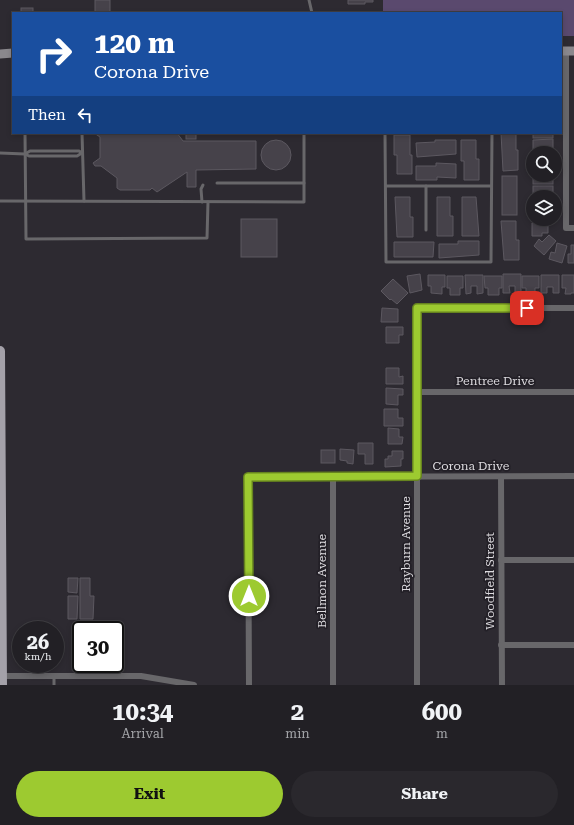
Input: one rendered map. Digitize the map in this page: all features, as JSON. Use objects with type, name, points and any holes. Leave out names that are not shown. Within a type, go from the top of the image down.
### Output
[{"type":"main road","points":[[0,54],[12,54]]},
{"type":"main road","points":[[0,351],[2,679]]},
{"type":"street","points":[[567,51],[566,228],[574,228]]},
{"type":"street","points":[[566,152],[574,152]]},
{"type":"street","name":"Rayburn Avenue","points":[[417,685],[417,308],[574,308]]},
{"type":"street","name":"Pentree Drive","points":[[417,392],[574,392]]},
{"type":"street","name":"Woodfield Street","points":[[501,476],[502,685]]},
{"type":"street","name":"Corona Drive","points":[[249,685],[248,477],[574,476]]},
{"type":"street","name":"Bellmon Avenue","points":[[333,477],[333,685]]},
{"type":"street","points":[[502,560],[574,560]]},
{"type":"street","points":[[501,645],[574,645]]},
{"type":"street","points":[[2,679],[54,676],[141,676],[194,685]]},
{"type":"lane","points":[[309,0],[312,12]]},
{"type":"lane","points":[[25,134],[26,239],[207,238],[208,202]]},
{"type":"lane","points":[[82,134],[84,201]]},
{"type":"lane","points":[[0,201],[304,202],[304,134]]},
{"type":"lane","points":[[385,134],[386,262],[491,262],[492,134]]},
{"type":"lane","points":[[0,153],[25,154],[29,156],[77,156],[82,153]]},
{"type":"lane","points":[[217,184],[304,182]]},
{"type":"lane","points":[[202,202],[201,190],[203,185]]},
{"type":"lane","points":[[386,186],[491,186]]},
{"type":"lane","points":[[426,186],[426,230]]},
{"type":"lane","points":[[54,676],[54,685]]},
{"type":"shaded area","points":[[383,0],[574,0],[574,36],[562,36],[562,12],[383,12]]},
{"type":"building","points":[[95,0],[110,0],[110,12],[95,12]]},
{"type":"building","points":[[348,0],[373,0],[373,2],[365,2],[365,4],[348,4]]},
{"type":"building","points":[[21,8],[33,8],[33,12],[21,12]]},
{"type":"building","points":[[96,134],[178,134],[183,141],[256,141],[256,169],[196,170],[196,187],[187,187],[187,172],[157,192],[152,188],[150,190],[120,190],[117,188],[117,178],[101,166],[95,166],[93,163],[100,158],[100,137]]},
{"type":"building","points":[[186,134],[196,134],[196,139],[186,139]]},
{"type":"building","points":[[501,134],[516,134],[518,170],[503,171]]},
{"type":"building","points":[[533,134],[553,134],[553,138],[533,138]]},
{"type":"building","points":[[394,135],[410,135],[412,174],[397,174],[397,155],[394,155]]},
{"type":"building","points":[[553,139],[553,146],[533,146],[533,140]]},
{"type":"building","points":[[276,140],[287,144],[291,155],[287,166],[276,170],[265,166],[261,155],[265,144]]},
{"type":"building","points":[[435,140],[456,140],[456,154],[417,157],[416,143],[435,142]]},
{"type":"building","points":[[461,140],[476,140],[476,159],[479,159],[479,180],[464,180],[464,161],[461,161]]},
{"type":"building","points":[[436,163],[456,164],[456,178],[437,177],[437,180],[416,180],[416,166],[436,166]]},
{"type":"building","points":[[502,176],[517,176],[517,215],[502,215]]},
{"type":"building","points":[[533,182],[553,182],[553,184],[533,184]]},
{"type":"building","points":[[533,186],[553,186],[553,190],[533,190]]},
{"type":"building","points":[[395,197],[410,197],[410,217],[413,217],[413,237],[397,237]]},
{"type":"building","points":[[437,197],[450,197],[450,216],[453,216],[453,236],[437,236]]},
{"type":"building","points":[[462,197],[476,197],[479,236],[462,236]]},
{"type":"building","points":[[241,219],[277,219],[277,257],[241,257]]},
{"type":"building","points":[[501,221],[516,221],[516,240],[519,240],[519,260],[504,260]]},
{"type":"building","points":[[532,226],[548,226],[548,233],[542,233],[542,236],[532,236]]},
{"type":"building","points":[[549,235],[556,241],[544,255],[534,246],[539,239],[542,242]]},
{"type":"building","points":[[458,241],[479,241],[479,255],[439,258],[439,244],[458,244]]},
{"type":"building","points":[[394,242],[434,242],[433,257],[394,257]]},
{"type":"building","points":[[557,243],[567,246],[562,263],[549,259],[551,252],[555,253]]},
{"type":"building","points":[[571,245],[574,245],[574,263],[568,263],[568,254],[571,254]]},
{"type":"building","points":[[420,274],[422,290],[410,293],[407,276]]},
{"type":"building","points":[[503,274],[521,274],[521,293],[515,293],[515,286],[509,286],[510,293],[503,293]]},
{"type":"building","points":[[428,275],[445,275],[445,287],[442,287],[442,294],[431,293],[431,286],[428,286]]},
{"type":"building","points":[[465,275],[483,275],[483,293],[477,294],[477,286],[471,286],[471,293],[466,294]]},
{"type":"building","points":[[541,275],[559,275],[559,293],[553,293],[553,287],[547,287],[547,293],[541,293]]},
{"type":"building","points":[[562,275],[574,275],[574,293],[565,294],[566,288],[562,288]]},
{"type":"building","points":[[447,276],[463,276],[463,288],[460,288],[460,295],[450,295],[450,288],[447,288]]},
{"type":"building","points":[[484,276],[502,276],[502,288],[499,288],[499,295],[488,295],[488,288],[485,288]]},
{"type":"building","points":[[522,276],[539,276],[539,288],[535,288],[535,294],[526,294],[526,288],[522,288]]},
{"type":"building","points":[[393,279],[408,293],[397,304],[391,299],[390,300],[381,291]]},
{"type":"building","points":[[382,308],[398,309],[398,322],[381,322]]},
{"type":"building","points":[[386,327],[403,327],[403,335],[399,335],[399,343],[386,343]]},
{"type":"building","points":[[386,368],[399,368],[399,377],[403,376],[403,384],[386,384]]},
{"type":"building","points":[[386,388],[403,389],[403,395],[398,395],[398,405],[386,404]]},
{"type":"building","points":[[384,409],[398,409],[398,418],[403,418],[403,426],[384,426]]},
{"type":"building","points":[[388,428],[399,429],[399,437],[403,437],[402,444],[388,444]]},
{"type":"building","points":[[358,443],[373,443],[373,464],[365,464],[365,454],[358,454]]},
{"type":"building","points":[[340,449],[354,450],[353,464],[340,460]]},
{"type":"building","points":[[321,450],[335,450],[335,463],[321,463]]},
{"type":"building","points":[[392,451],[403,451],[401,466],[385,467],[385,459],[388,459],[388,456],[392,456]]},
{"type":"building","points":[[68,578],[78,578],[77,593],[68,592]]},
{"type":"building","points":[[80,578],[90,578],[90,596],[94,596],[93,619],[80,619]]},
{"type":"building","points":[[68,596],[78,596],[77,619],[68,619]]},
{"type":"route","points":[[249,596],[248,477],[417,476],[417,308],[527,308]]}]
